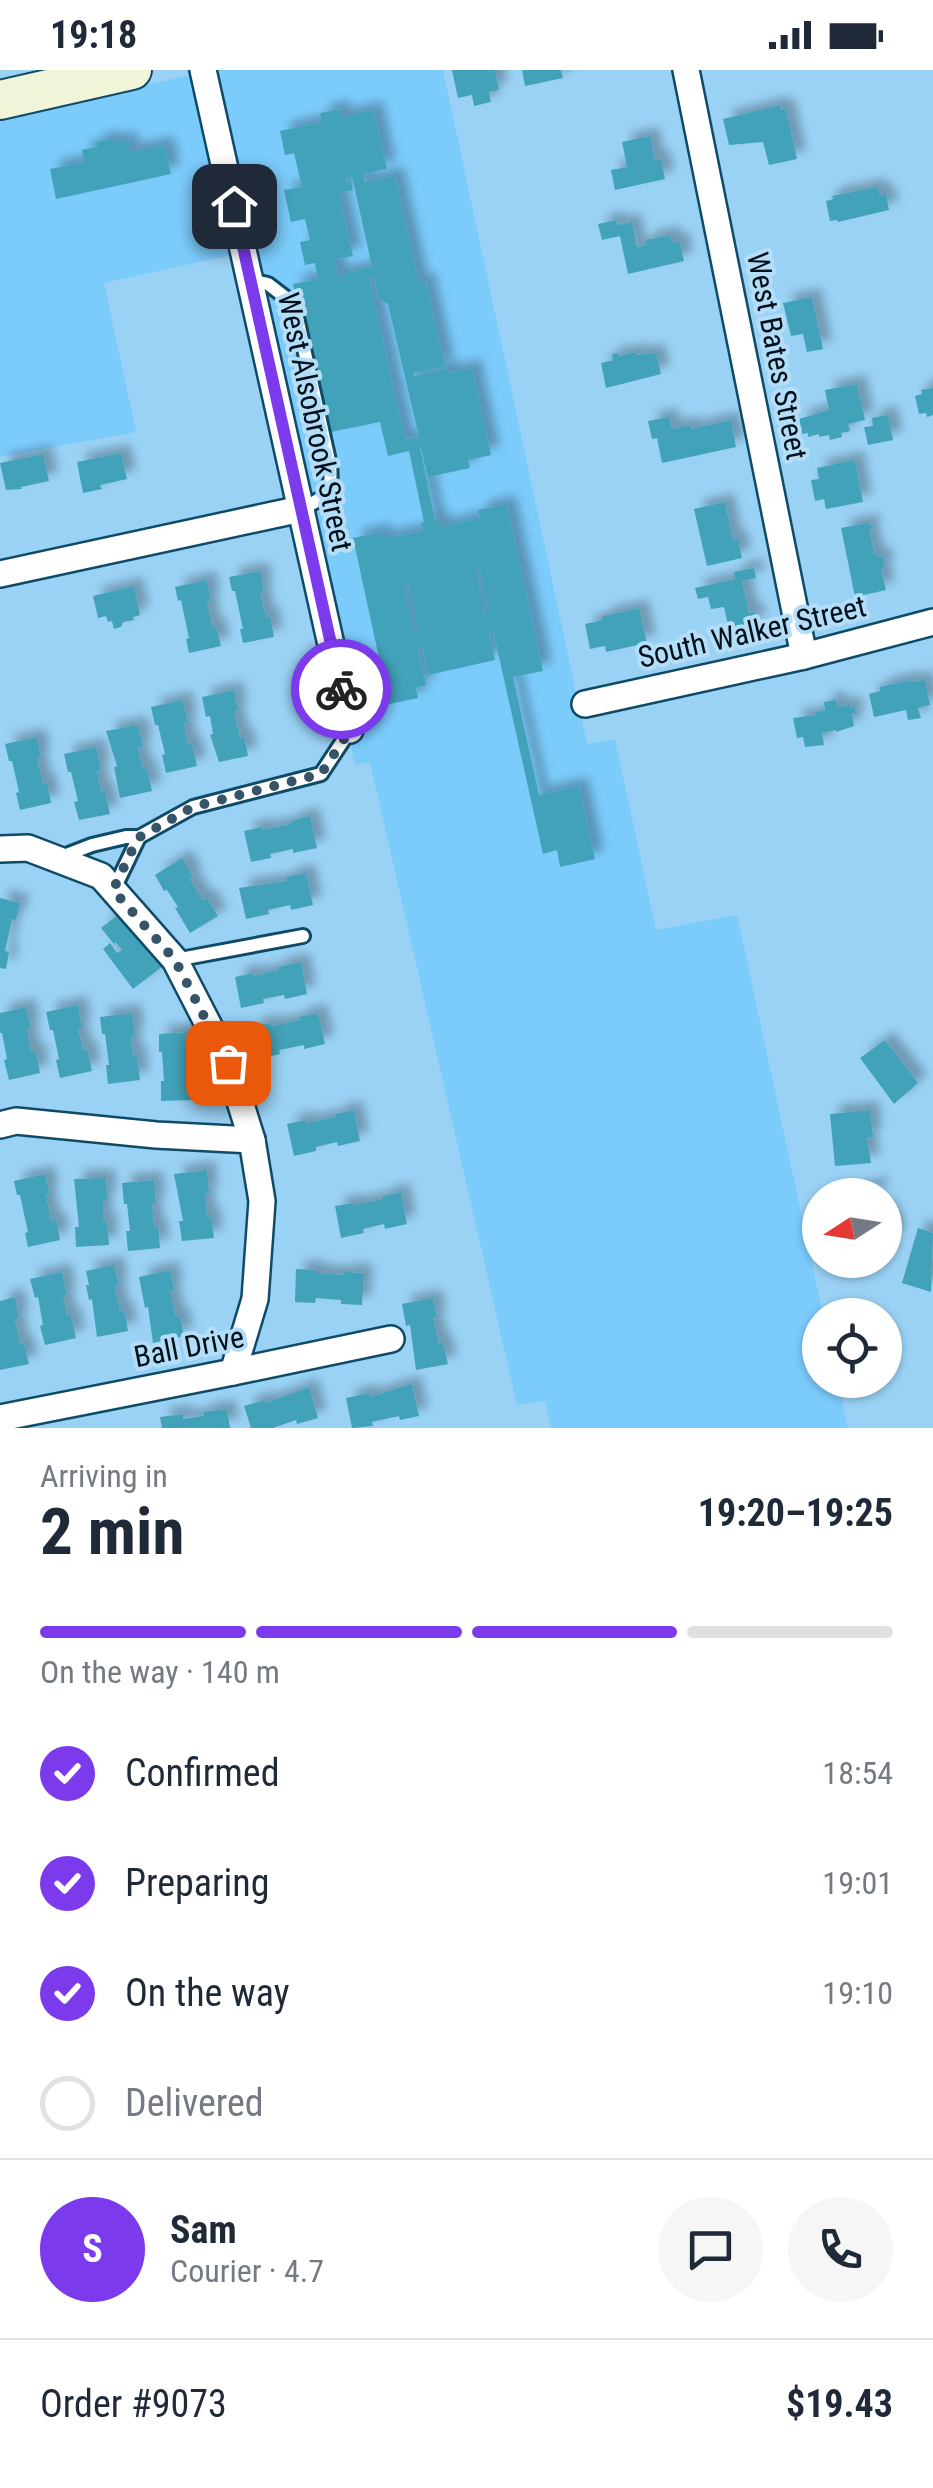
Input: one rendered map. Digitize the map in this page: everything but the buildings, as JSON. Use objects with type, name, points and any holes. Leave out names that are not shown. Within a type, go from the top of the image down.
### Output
[{"type":"street","points":[[0,100],[83,75],[132,70]]},
{"type":"street","name":"West Alsobrook Street","points":[[204,70],[350,730]]},
{"type":"street","name":"West Bates Street","points":[[686,70],[804,656]]},
{"type":"street","points":[[0,574],[301,509]]},
{"type":"street","name":"South Walker Street","points":[[586,704],[804,656],[933,622]]},
{"type":"street","points":[[0,849],[28,848],[102,876],[175,960],[228,1063],[252,1140],[262,1201],[255,1299],[233,1372]]},
{"type":"street","points":[[0,1124],[16,1122],[252,1140]]},
{"type":"street","name":"Ball Drive","points":[[0,1418],[391,1338]]},
{"type":"lane","points":[[250,280],[268,284],[294,304],[330,464],[332,484],[322,499],[301,509]]},
{"type":"lane","points":[[56,859],[92,845],[138,838],[193,807],[321,774],[350,730]]},
{"type":"lane","points":[[113,890],[138,838]]},
{"type":"lane","points":[[175,960],[303,936]]},
{"type":"shaded area","points":[[203,70],[443,70],[587,744],[615,739],[656,930],[737,915],[802,1217],[802,1278],[815,1278],[819,1298],[802,1298],[802,1398],[841,1398],[848,1428],[551,1428],[545,1401],[517,1405],[370,762],[355,765]]},
{"type":"shaded area","points":[[191,75],[231,255],[104,283],[136,432],[0,457],[0,118]]},
{"type":"way so far","points":[[228,1063],[175,960],[113,890],[138,838],[193,807],[321,774],[350,730],[341,689]]},
{"type":"route","points":[[234,206],[341,689]]}]
